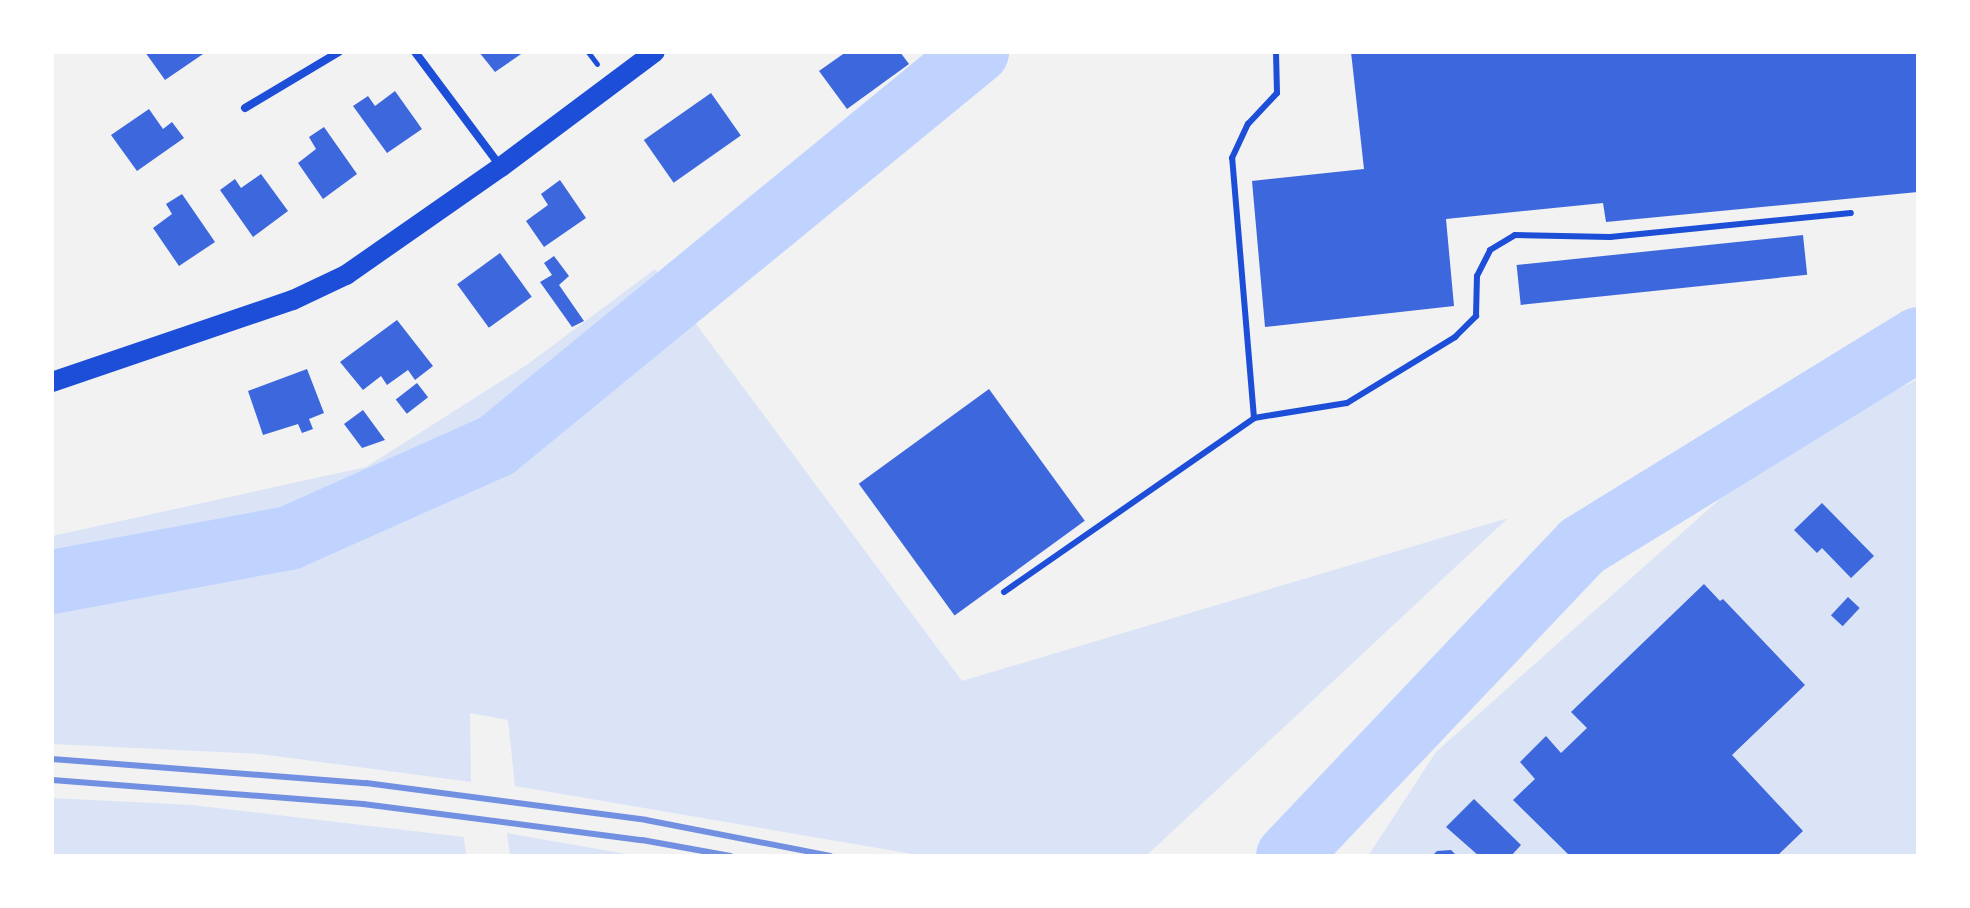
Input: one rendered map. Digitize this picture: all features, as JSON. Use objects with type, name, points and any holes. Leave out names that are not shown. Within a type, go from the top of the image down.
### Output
[{"type":"main road","points":[[52,382],[320,289],[371,260],[655,52]]},
{"type":"street","points":[[245,108],[339,52]]},
{"type":"street","points":[[415,52],[501,167]]},
{"type":"lane","points":[[1254,418],[1232,158],[1248,124],[1277,93],[1276,52]]},
{"type":"lane","points":[[1004,592],[1254,418],[1347,403],[1455,337],[1476,316],[1477,276],[1490,250],[1515,235],[1610,237],[1851,213]]},
{"type":"shaded area","points":[[655,269],[962,681],[1508,518],[1146,856],[924,856],[515,786],[508,720],[470,713],[471,782],[260,754],[52,744],[52,536],[366,467],[528,364]]},
{"type":"shaded area","points":[[1918,379],[1918,856],[1368,856],[1436,752],[1766,458]]},
{"type":"shaded area","points":[[52,798],[192,805],[464,837],[466,856],[52,856]]},
{"type":"shaded area","points":[[507,833],[638,856],[510,856]]},
{"type":"building","points":[[145,52],[206,52],[165,80]]},
{"type":"building","points":[[479,52],[524,52],[495,72]]},
{"type":"building","points":[[846,52],[900,52],[909,64],[847,109],[819,71]]},
{"type":"building","points":[[1351,52],[1918,52],[1918,192],[1606,222],[1603,203],[1446,219],[1454,306],[1265,327],[1252,181],[1364,169]]},
{"type":"building","points":[[395,91],[422,129],[387,153],[353,106],[368,96],[375,106]]},
{"type":"building","points":[[711,93],[741,136],[674,183],[644,140]]},
{"type":"building","points":[[149,109],[163,129],[172,122],[184,138],[137,171],[111,135]]},
{"type":"building","points":[[324,127],[357,174],[323,199],[298,163],[316,149],[309,137]]},
{"type":"building","points":[[261,174],[288,211],[253,237],[220,190],[235,179],[241,188]]},
{"type":"building","points":[[560,180],[586,218],[544,247],[526,221],[548,205],[541,194]]},
{"type":"building","points":[[182,194],[215,242],[179,266],[153,228],[172,214],[166,204]]},
{"type":"building","points":[[1803,235],[1807,275],[1521,305],[1517,265]]},
{"type":"building","points":[[500,253],[532,297],[489,328],[457,284]]},
{"type":"building","points":[[554,256],[569,276],[559,285],[584,321],[572,327],[540,282],[552,275],[544,263]]},
{"type":"building","points":[[397,320],[433,366],[415,380],[408,370],[387,385],[381,376],[363,390],[340,362]]},
{"type":"building","points":[[307,369],[324,413],[309,419],[313,429],[302,433],[298,424],[263,435],[248,391]]},
{"type":"building","points":[[417,383],[428,397],[407,414],[396,400]]},
{"type":"building","points":[[989,389],[1085,521],[955,616],[859,484]]},
{"type":"building","points":[[363,410],[385,440],[362,448],[344,424]]},
{"type":"building","points":[[1822,503],[1874,556],[1851,578],[1822,548],[1817,553],[1794,530]]},
{"type":"building","points":[[1704,584],[1720,601],[1723,599],[1805,685],[1732,755],[1803,831],[1777,856],[1570,856],[1513,800],[1535,779],[1520,762],[1546,736],[1561,753],[1587,728],[1571,712]]},
{"type":"building","points":[[1848,597],[1860,608],[1843,626],[1831,615]]},
{"type":"building","points":[[1474,799],[1521,845],[1511,856],[1479,856],[1446,827]]},
{"type":"building","points":[[1451,850],[1457,856],[1432,856],[1437,851]]},
{"type":"waterway","points":[[52,582],[289,538],[496,446],[977,52]]},
{"type":"waterway","points":[[1288,856],[1582,546],[1918,339]]},
{"type":"railway","points":[[52,759],[366,783],[646,820],[831,856]]},
{"type":"railway","points":[[52,780],[363,804],[642,840],[731,856]]}]
